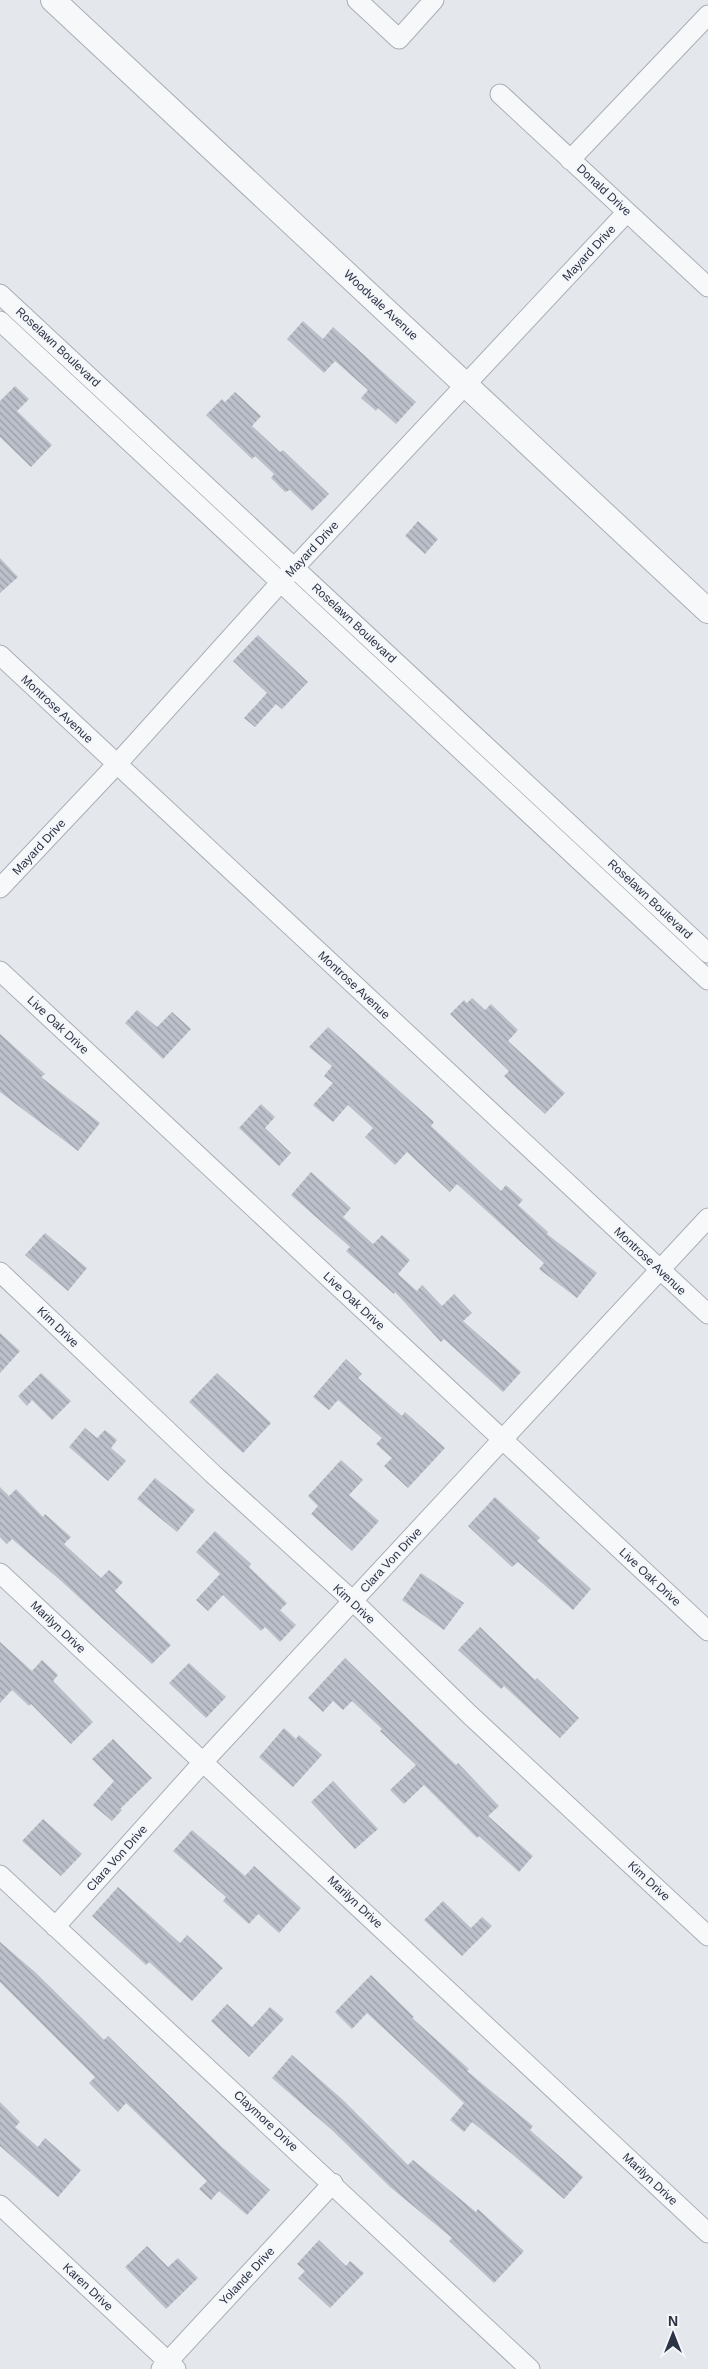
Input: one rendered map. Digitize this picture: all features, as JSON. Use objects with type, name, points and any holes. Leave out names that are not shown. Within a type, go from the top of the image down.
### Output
[{"type":"street","name":"Woodvale Avenue","points":[[53,0],[708,611]]},
{"type":"street","points":[[357,0],[399,39],[434,0]]},
{"type":"street","points":[[570,160],[708,15]]},
{"type":"street","name":"Donald Drive","points":[[500,94],[708,287]]},
{"type":"street","name":"Mayard Drive","points":[[0,888],[117,764],[281,582],[628,212]]},
{"type":"street","name":"Roselawn Boulevard","points":[[0,294],[708,953]]},
{"type":"street","name":"Roselawn Boulevard","points":[[0,321],[708,980]]},
{"type":"street","points":[[122,434],[136,420]]},
{"type":"street","name":"Montrose Avenue","points":[[0,655],[708,1314]]},
{"type":"street","points":[[422,714],[436,699]]},
{"type":"street","points":[[553,836],[567,821]]},
{"type":"street","points":[[678,952],[692,938]]},
{"type":"street","name":"Live Oak Drive","points":[[0,971],[708,1632]]},
{"type":"street","name":"Clara Von Drive","points":[[55,1927],[204,1761],[504,1440],[708,1218]]},
{"type":"street","name":"Kim Drive","points":[[0,1272],[213,1474],[352,1601],[470,1715],[708,1936]]},
{"type":"street","name":"Marilyn Drive","points":[[0,1573],[204,1761],[708,2233]]},
{"type":"street","name":"Claymore Drive","points":[[0,1874],[530,2369]]},
{"type":"street","name":"Yolande Drive","points":[[168,2366],[332,2183]]},
{"type":"street","name":"Karen Drive","points":[[0,2205],[168,2366]]},
{"type":"building","points":[[303,321],[323,339],[333,327],[416,402],[396,424],[378,408],[376,411],[361,398],[368,390],[335,361],[324,373],[287,339]]},
{"type":"building","points":[[15,386],[29,399],[17,411],[52,445],[31,467],[0,437],[0,401]]},
{"type":"building","points":[[235,392],[261,416],[252,426],[280,452],[283,450],[329,494],[312,511],[290,490],[285,492],[271,478],[274,474],[255,456],[252,459],[206,415],[222,399],[225,402]]},
{"type":"building","points":[[418,521],[438,539],[425,554],[405,536]]},
{"type":"building","points":[[0,558],[18,577],[0,593]]},
{"type":"building","points":[[258,635],[308,682],[282,709],[276,704],[255,727],[244,718],[267,693],[233,661]]},
{"type":"building","points":[[472,998],[485,1010],[491,1004],[518,1030],[508,1041],[565,1093],[545,1114],[504,1076],[509,1071],[450,1014],[464,1000],[467,1003]]},
{"type":"building","points":[[137,1010],[157,1027],[172,1012],[191,1029],[163,1059],[125,1023]]},
{"type":"building","points":[[328,1027],[434,1122],[431,1126],[501,1191],[506,1185],[523,1200],[518,1205],[548,1232],[547,1234],[597,1273],[577,1298],[539,1269],[544,1263],[457,1184],[450,1192],[407,1152],[395,1165],[365,1137],[373,1128],[348,1105],[333,1122],[313,1105],[333,1083],[324,1076],[332,1066],[309,1047]]},
{"type":"building","points":[[0,1034],[45,1074],[41,1077],[100,1123],[78,1151],[0,1092]]},
{"type":"building","points":[[261,1104],[275,1117],[265,1128],[291,1153],[279,1166],[239,1128]]},
{"type":"building","points":[[311,1172],[351,1208],[343,1217],[373,1244],[382,1235],[410,1260],[398,1274],[417,1291],[422,1285],[442,1306],[454,1294],[472,1313],[463,1321],[521,1372],[503,1392],[444,1339],[441,1342],[395,1292],[394,1294],[346,1251],[350,1247],[291,1195]]},
{"type":"building","points":[[45,1233],[87,1268],[68,1291],[25,1255]]},
{"type":"building","points":[[0,1333],[20,1351],[0,1373]]},
{"type":"building","points":[[346,1359],[362,1374],[358,1378],[402,1416],[405,1412],[445,1448],[408,1488],[384,1466],[392,1458],[376,1444],[382,1438],[338,1400],[329,1410],[313,1397]]},
{"type":"building","points":[[41,1373],[71,1401],[52,1420],[32,1400],[27,1406],[18,1396]]},
{"type":"building","points":[[217,1373],[271,1423],[243,1453],[189,1402]]},
{"type":"building","points":[[85,1428],[97,1438],[105,1430],[117,1440],[111,1448],[126,1461],[108,1481],[69,1447]]},
{"type":"building","points":[[341,1460],[363,1480],[349,1495],[379,1521],[352,1551],[311,1514],[318,1506],[308,1496]]},
{"type":"building","points":[[155,1478],[195,1510],[177,1532],[137,1499]]},
{"type":"building","points":[[0,1487],[9,1496],[16,1489],[43,1517],[45,1514],[71,1537],[64,1544],[101,1578],[109,1570],[123,1582],[115,1591],[171,1645],[152,1664],[12,1539],[7,1544],[0,1537]]},
{"type":"building","points":[[495,1497],[540,1538],[537,1541],[591,1589],[573,1610],[518,1562],[512,1567],[468,1526]]},
{"type":"building","points":[[215,1531],[251,1564],[249,1567],[287,1603],[280,1610],[296,1625],[280,1642],[265,1627],[261,1631],[223,1595],[208,1611],[196,1600],[220,1574],[196,1552]]},
{"type":"building","points":[[421,1573],[464,1603],[444,1630],[402,1600]]},
{"type":"building","points":[[480,1627],[535,1680],[537,1678],[579,1718],[560,1738],[504,1686],[501,1689],[458,1650]]},
{"type":"building","points":[[0,1642],[32,1671],[42,1660],[58,1675],[53,1681],[93,1722],[71,1744],[31,1704],[29,1706],[12,1690],[0,1703]]},
{"type":"building","points":[[345,1658],[456,1765],[458,1763],[499,1806],[488,1816],[533,1856],[519,1872],[479,1836],[477,1838],[424,1785],[404,1804],[390,1790],[416,1765],[352,1701],[343,1710],[333,1701],[323,1712],[308,1698]]},
{"type":"building","points":[[189,1663],[226,1697],[206,1718],[169,1683]]},
{"type":"building","points":[[284,1728],[296,1739],[299,1735],[322,1755],[293,1787],[259,1757]]},
{"type":"building","points":[[113,1739],[152,1778],[120,1809],[122,1810],[112,1821],[93,1805],[114,1781],[92,1759]]},
{"type":"building","points":[[333,1781],[378,1829],[355,1849],[311,1802]]},
{"type":"building","points":[[43,1819],[82,1854],[61,1876],[22,1841]]},
{"type":"building","points":[[192,1830],[245,1876],[254,1866],[301,1908],[279,1933],[258,1914],[249,1924],[223,1901],[226,1897],[173,1851]]},
{"type":"building","points":[[118,1887],[180,1943],[187,1935],[223,1968],[192,2001],[149,1962],[146,1965],[92,1916]]},
{"type":"building","points":[[443,1901],[471,1928],[482,1917],[492,1926],[462,1956],[424,1920]]},
{"type":"building","points":[[0,1942],[35,1972],[104,2040],[108,2036],[223,2148],[270,2190],[247,2215],[219,2191],[211,2200],[199,2189],[207,2181],[126,2103],[118,2112],[89,2083],[95,2077],[0,1982]]},
{"type":"building","points":[[371,1975],[414,2017],[412,2018],[469,2069],[467,2071],[533,2126],[530,2130],[583,2177],[564,2199],[472,2122],[464,2132],[450,2120],[464,2103],[367,2013],[352,2029],[335,2012]]},
{"type":"building","points":[[227,2004],[252,2027],[270,2007],[284,2019],[249,2057],[211,2021]]},
{"type":"building","points":[[292,2055],[342,2099],[408,2165],[413,2160],[476,2212],[478,2209],[524,2251],[494,2283],[449,2241],[452,2238],[390,2187],[333,2131],[272,2078]]},
{"type":"building","points":[[0,2102],[20,2122],[15,2127],[38,2147],[45,2138],[81,2170],[58,2197],[0,2146]]},
{"type":"building","points":[[319,2240],[346,2266],[350,2261],[364,2273],[330,2308],[298,2278],[305,2271],[297,2264]]},
{"type":"building","points":[[147,2246],[168,2267],[178,2258],[198,2278],[166,2309],[125,2267]]}]
